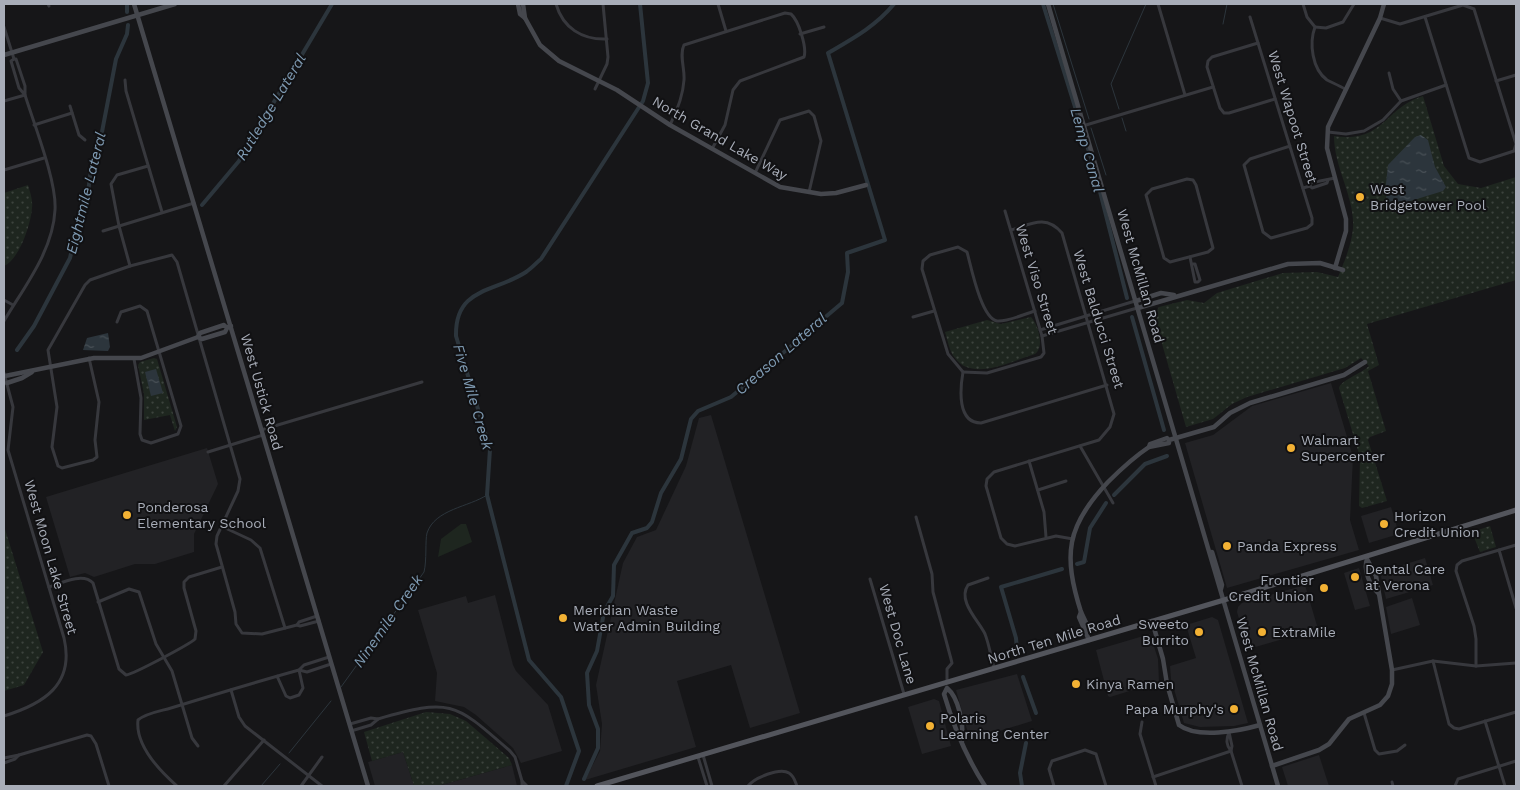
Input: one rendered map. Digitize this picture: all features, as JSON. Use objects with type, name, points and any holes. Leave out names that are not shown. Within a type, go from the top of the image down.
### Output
[{"type":"main road","name":"North Ten Mile Road","points":[[597,786],[904,695],[946,685],[994,668],[1367,557],[1516,510]]},
{"type":"street","name":"West Ustick Road","points":[[134,4],[367,785]]},
{"type":"street","points":[[4,55],[175,4]]},
{"type":"street","name":"North Grand Lake Way","points":[[518,4],[531,33],[548,53],[599,80],[670,125],[755,174],[780,187],[809,193],[836,193],[866,185]]},
{"type":"street","points":[[523,4],[525,18]]},
{"type":"street","points":[[556,4],[565,23],[576,32],[595,40],[607,39]]},
{"type":"street","points":[[595,89],[608,64],[603,4]]},
{"type":"street","points":[[718,4],[726,31]]},
{"type":"street","name":"West McMillan Road","points":[[1048,4],[1086,125],[1194,497],[1213,569],[1221,589],[1278,786]]},
{"type":"street","points":[[1158,4],[1185,95]]},
{"type":"street","points":[[1303,4],[1307,17],[1315,27],[1326,28],[1343,22],[1354,4]]},
{"type":"street","points":[[1335,268],[1346,231],[1346,219],[1327,148],[1330,120],[1380,18],[1384,4]]},
{"type":"street","points":[[1380,18],[1397,24],[1463,5],[1471,6],[1476,13],[1516,144],[1514,151],[1480,162],[1473,161],[1467,154],[1425,16]]},
{"type":"street","points":[[670,125],[683,92],[683,47],[687,43],[785,13],[792,14],[805,51],[804,57],[740,81],[733,90],[725,125],[712,149]]},
{"type":"street","name":"West Wapoot Street","points":[[1250,17],[1304,188],[1312,218],[1312,224],[1307,228],[1268,238],[1263,232],[1244,169],[1246,162],[1250,159],[1290,146]]},
{"type":"street","points":[[4,27],[25,86],[25,95],[54,194],[53,223],[42,257],[13,305],[8,310],[4,321]]},
{"type":"street","points":[[800,34],[824,27]]},
{"type":"street","points":[[1315,27],[1311,46],[1319,70],[1327,79],[1345,89]]},
{"type":"street","points":[[1258,43],[1212,57],[1208,61],[1207,67],[1213,87],[1220,108],[1224,113],[1275,99]]},
{"type":"street","points":[[1389,73],[1393,89],[1401,101]]},
{"type":"street","points":[[1496,81],[1516,74]]},
{"type":"street","points":[[126,80],[126,91],[162,212]]},
{"type":"street","points":[[1328,132],[1346,134],[1364,131],[1383,120],[1401,101],[1446,86]]},
{"type":"street","points":[[1086,125],[1213,87]]},
{"type":"street","points":[[4,101],[25,95]]},
{"type":"street","points":[[70,106],[79,135],[85,140]]},
{"type":"street","points":[[755,174],[769,148],[780,120],[805,111],[810,112],[814,116],[820,133],[821,146],[812,175],[809,193]]},
{"type":"street","points":[[34,125],[72,113]]},
{"type":"street","points":[[4,170],[44,158]]},
{"type":"street","points":[[130,266],[111,188],[112,180],[117,175],[148,166]]},
{"type":"street","points":[[1304,188],[1310,186],[1310,184],[1335,178]]},
{"type":"street","points":[[1187,179],[1193,180],[1199,194],[1213,248],[1208,252],[1190,258],[1167,262],[1164,258],[1146,198],[1148,192],[1187,179]]},
{"type":"street","points":[[103,231],[194,203]]},
{"type":"street","name":"West Viso Street","points":[[963,372],[988,373],[1041,356],[1044,353],[1042,336],[1005,211]]},
{"type":"street","name":"West Balducci Street","points":[[1010,230],[1048,221],[1055,225],[1062,233],[1113,405],[1113,422],[1105,435],[1099,440],[1080,446]]},
{"type":"street","points":[[1034,311],[1002,321],[992,319],[984,311],[967,252],[963,248],[958,247],[930,255],[923,261],[922,270],[948,354],[963,372],[961,398],[966,416],[974,423],[1107,385]]},
{"type":"street","points":[[90,358],[98,402],[95,440],[97,456],[93,460],[62,468],[58,466],[52,447],[57,407],[49,367],[48,350],[85,285],[97,276],[168,255],[176,258],[240,484],[221,526],[216,544],[235,612],[236,624],[238,629],[246,634],[262,634],[318,618]]},
{"type":"street","points":[[1190,258],[1193,274],[1200,290]]},
{"type":"street","points":[[1042,336],[1138,308],[1175,295],[1200,290],[1288,264],[1313,263],[1342,270]]},
{"type":"street","points":[[1040,330],[1161,293],[1175,295]]},
{"type":"street","points":[[4,300],[13,305]]},
{"type":"street","points":[[117,322],[121,312],[144,307],[159,352],[181,431],[178,434],[145,443],[140,434],[141,398],[134,359]]},
{"type":"street","points":[[913,317],[934,311]]},
{"type":"street","points":[[4,374],[33,371],[90,358],[134,359],[159,352],[198,337],[200,333],[224,325],[229,327],[222,334],[202,339],[198,337]]},
{"type":"street","points":[[1089,640],[1086,631],[1089,629],[1081,612],[1071,571],[1073,539],[1079,518],[1090,501],[1103,487],[1135,457],[1160,440],[1167,438],[1169,440],[1214,427],[1230,413],[1250,403],[1344,375],[1365,362]]},
{"type":"street","points":[[6,383],[22,378],[33,371]]},
{"type":"street","name":"West Moon Lake Street","points":[[4,374],[13,407],[8,444],[10,456],[65,642],[65,665],[57,686],[44,699],[32,707],[4,716]]},
{"type":"street","points":[[208,452],[262,432],[422,382]]},
{"type":"street","points":[[1073,539],[1056,536],[1015,546],[1007,544],[1001,538],[986,486],[987,479],[994,472],[1080,446],[1113,503]]},
{"type":"street","points":[[1029,461],[1045,518],[1046,537]]},
{"type":"street","points":[[1038,490],[1066,481]]},
{"type":"street","points":[[916,517],[932,574],[932,592],[952,663],[946,673],[944,694],[954,731],[962,741],[969,761],[985,786]]},
{"type":"street","points":[[221,526],[251,540],[260,548],[285,628]]},
{"type":"street","points":[[1476,666],[1476,639],[1456,571],[1457,565],[1462,561],[1516,545]]},
{"type":"street","points":[[1499,550],[1516,608]]},
{"type":"street","points":[[1367,557],[1368,577],[1378,593]]},
{"type":"street","points":[[1272,766],[1319,750],[1329,744],[1350,719],[1380,706],[1388,696],[1392,684],[1392,670],[1376,576],[1367,557]]},
{"type":"street","points":[[49,587],[83,577],[90,580],[119,669],[126,675],[143,670],[192,642],[196,635],[184,582],[189,577],[222,567]]},
{"type":"street","points":[[988,578],[971,583],[966,588],[965,593],[970,611],[985,634],[994,668]]},
{"type":"street","name":"West Doc Lane","points":[[870,579],[904,695]]},
{"type":"street","points":[[98,602],[129,589],[135,589],[141,596],[156,644],[172,671],[192,738],[198,746]]},
{"type":"street","points":[[1152,621],[1177,720],[1185,730],[1229,732],[1260,725]]},
{"type":"street","points":[[177,786],[150,756],[141,737],[138,720],[299,670],[304,665],[329,657]]},
{"type":"street","points":[[1392,670],[1433,661],[1476,666],[1516,663]]},
{"type":"street","points":[[1433,661],[1449,724],[1454,728],[1459,729],[1516,712]]},
{"type":"street","points":[[299,670],[307,672],[331,664]]},
{"type":"street","points":[[278,676],[283,693],[290,698],[295,698],[303,688],[299,670]]},
{"type":"street","points":[[946,685],[952,693],[964,728],[962,741]]},
{"type":"street","points":[[231,690],[242,721],[322,786]]},
{"type":"street","points":[[351,731],[372,725],[378,720],[417,708],[439,706],[455,709],[474,719],[510,750],[522,781],[526,786]]},
{"type":"street","points":[[1364,713],[1375,750],[1379,754],[1397,751],[1405,745]]},
{"type":"street","points":[[349,724],[371,718],[378,720]]},
{"type":"street","points":[[1486,721],[1505,786]]},
{"type":"street","points":[[1142,722],[1140,734],[1156,786]]},
{"type":"street","points":[[1229,732],[1231,751],[1242,786]]},
{"type":"street","points":[[4,758],[87,735],[94,739],[109,786]]},
{"type":"street","points":[[224,786],[264,740]]},
{"type":"street","points":[[1054,786],[1049,769],[1051,763],[1055,759],[1085,750],[1094,752],[1097,756],[1106,786]]},
{"type":"street","points":[[1153,777],[1231,751]]},
{"type":"street","points":[[4,763],[15,760],[19,755]]},
{"type":"street","points":[[700,756],[707,786]]},
{"type":"street","points":[[700,756],[712,786]]},
{"type":"street","points":[[301,786],[322,757]]},
{"type":"street","points":[[1455,784],[1458,779],[1516,761]]},
{"type":"street","points":[[748,786],[755,780],[782,771],[792,776],[797,786]]},
{"type":"street","points":[[522,781],[522,786]]},
{"type":"street","points":[[170,786],[173,782]]},
{"type":"street","points":[[361,786],[367,785]]},
{"type":"shaded area","points":[[1423,96],[1444,166],[1458,184],[1481,188],[1516,177],[1516,280],[1367,324],[1379,365],[1368,371],[1386,431],[1370,437],[1368,440],[1387,501],[1362,508],[1359,506],[1360,457],[1339,388],[1340,385],[1369,366],[1361,358],[1345,368],[1247,397],[1232,404],[1213,419],[1186,427],[1154,316],[1159,307],[1187,300],[1204,303],[1217,293],[1283,273],[1317,272],[1338,277],[1351,240],[1353,216],[1337,160],[1334,136],[1350,137],[1363,135],[1382,124],[1410,101]]},
{"type":"shaded area","points":[[28,185],[32,205],[29,223],[15,257],[4,266],[4,193]]},
{"type":"shaded area","points":[[1031,317],[1036,325],[1040,341],[1040,346],[1035,354],[1004,365],[982,369],[962,365],[951,352],[945,332],[987,320],[1001,324]]},
{"type":"shaded area","points":[[154,358],[157,359],[177,427],[175,431],[170,415],[144,420],[144,394],[138,365],[140,362]]},
{"type":"shaded area","points":[[1331,383],[1353,457],[1350,520],[1359,550],[1227,588],[1185,443],[1213,435],[1252,406]]},
{"type":"shaded area","points":[[711,415],[800,713],[750,728],[731,665],[677,681],[696,747],[585,780],[600,751],[602,724],[596,685],[623,563],[637,537],[656,530],[686,466],[699,418]]},
{"type":"shaded area","name":"Ponderosa Elementary School","points":[[207,448],[218,484],[194,534],[194,552],[155,564],[135,564],[94,577],[85,573],[70,577],[46,497]]},
{"type":"shaded area","points":[[1391,507],[1399,534],[1369,543],[1361,516]]},
{"type":"shaded area","points":[[461,524],[466,524],[472,542],[438,557],[441,539]]},
{"type":"shaded area","points":[[4,526],[43,652],[24,685],[4,691]]},
{"type":"shaded area","points":[[1490,526],[1496,547],[1480,552],[1472,532]]},
{"type":"shaded area","points":[[1425,558],[1433,585],[1386,599],[1380,572]]},
{"type":"shaded area","points":[[1359,568],[1370,606],[1355,610],[1344,573]]},
{"type":"shaded area","points":[[1305,585],[1318,629],[1248,649],[1237,612],[1238,607],[1242,603]]},
{"type":"shaded area","points":[[495,595],[513,665],[516,671],[548,705],[562,751],[521,763],[513,748],[476,715],[464,707],[435,701],[437,673],[418,610],[466,596],[468,603]]},
{"type":"shaded area","points":[[1412,598],[1420,625],[1391,634],[1386,607]]},
{"type":"shaded area","points":[[1212,617],[1218,620],[1248,723],[1234,726],[1200,727],[1184,723],[1171,679],[1170,666],[1196,658],[1186,625]]},
{"type":"shaded area","points":[[1150,634],[1158,659],[1159,682],[1108,696],[1096,650]]},
{"type":"shaded area","points":[[1017,674],[1032,721],[970,740],[956,690]]},
{"type":"shaded area","name":"Polaris Learning Center","points":[[934,699],[939,701],[951,746],[922,754],[908,707]]},
{"type":"shaded area","points":[[426,712],[450,714],[466,721],[509,758],[512,765],[438,786],[414,786],[403,752],[372,761],[364,732]]},
{"type":"shaded area","points":[[403,752],[414,786],[375,786],[368,762]]},
{"type":"shaded area","points":[[1319,755],[1329,786],[1288,786],[1282,767]]},
{"type":"shaded area","points":[[512,765],[517,786],[438,786]]},
{"type":"water","points":[[1421,135],[1428,140],[1435,167],[1446,187],[1443,191],[1394,206],[1389,204],[1385,193],[1388,165],[1415,137]]},
{"type":"water","points":[[108,333],[110,347],[108,351],[83,350],[87,338]]},
{"type":"water","points":[[156,369],[163,393],[151,396],[145,372]]},
{"type":"waterway","name":"Eightmile Lateral","points":[[127,4],[127,12]]},
{"type":"waterway","name":"Rutledge Lateral","points":[[202,205],[239,161],[332,4]]},
{"type":"waterway","name":"Five Mile Creek","points":[[566,786],[579,751],[561,697],[529,660],[487,495],[490,449],[456,336],[457,320],[462,308],[469,300],[514,279],[526,272],[541,259],[643,101],[648,83],[640,4]]},
{"type":"waterway","name":"Creason Lateral","points":[[584,779],[598,748],[598,729],[589,705],[587,673],[597,651],[604,612],[613,596],[614,565],[632,533],[647,528],[652,522],[661,493],[681,459],[691,419],[698,411],[731,397],[842,303],[848,272],[847,253],[885,240],[828,53],[872,25],[894,4]]},
{"type":"waterway","name":"Lemp Canal","points":[[1043,4],[1094,168],[1127,298]]},
{"type":"waterway","points":[[1053,4],[1089,119]]},
{"type":"waterway","points":[[1119,109],[1111,84],[1146,4]]},
{"type":"waterway","points":[[1223,24],[1227,4]]},
{"type":"waterway","name":"Eightmile Lateral","points":[[17,350],[34,326],[70,258],[78,223],[87,201],[91,168],[101,137],[116,59],[127,34],[128,25]]},
{"type":"waterway","points":[[1122,118],[1126,131]]},
{"type":"waterway","points":[[1091,128],[1106,175]]},
{"type":"waterway","name":"Lemp Canal","points":[[1132,317],[1164,430]]},
{"type":"waterway","points":[[1114,495],[1145,464],[1167,456]]},
{"type":"waterway","name":"Ninemile Creek","points":[[341,687],[424,572],[426,536],[431,525],[445,514],[487,495]]},
{"type":"waterway","points":[[1077,564],[1084,562],[1090,528],[1106,503]]},
{"type":"waterway","points":[[1017,650],[1016,638],[1001,587],[1062,569]]},
{"type":"waterway","points":[[1023,677],[1036,713]]},
{"type":"waterway","name":"Ninemile Creek","points":[[289,753],[331,701]]},
{"type":"waterway","points":[[1022,786],[1020,773],[1026,743]]},
{"type":"waterway","name":"Ninemile Creek","points":[[261,786],[280,764]]},
{"type":"place","name":"West Bridgetower Pool","points":[[1360,197]]},
{"type":"place","name":"Walmart Supercenter","points":[[1291,448]]},
{"type":"place","name":"Ponderosa Elementary School","points":[[127,515]]},
{"type":"place","name":"Horizon Credit Union","points":[[1384,524]]},
{"type":"place","name":"Panda Express","points":[[1227,546]]},
{"type":"place","name":"Dental Care at Verona","points":[[1355,577]]},
{"type":"place","name":"Frontier Credit Union","points":[[1324,588]]},
{"type":"place","name":"Meridian Waste Water Admin Building","points":[[563,618]]},
{"type":"place","name":"Sweeto Burrito","points":[[1199,632]]},
{"type":"place","name":"ExtraMile","points":[[1262,632]]},
{"type":"place","name":"Kinya Ramen","points":[[1076,684]]},
{"type":"place","name":"Papa Murphy's","points":[[1234,709]]},
{"type":"place","name":"Polaris Learning Center","points":[[930,726]]}]
